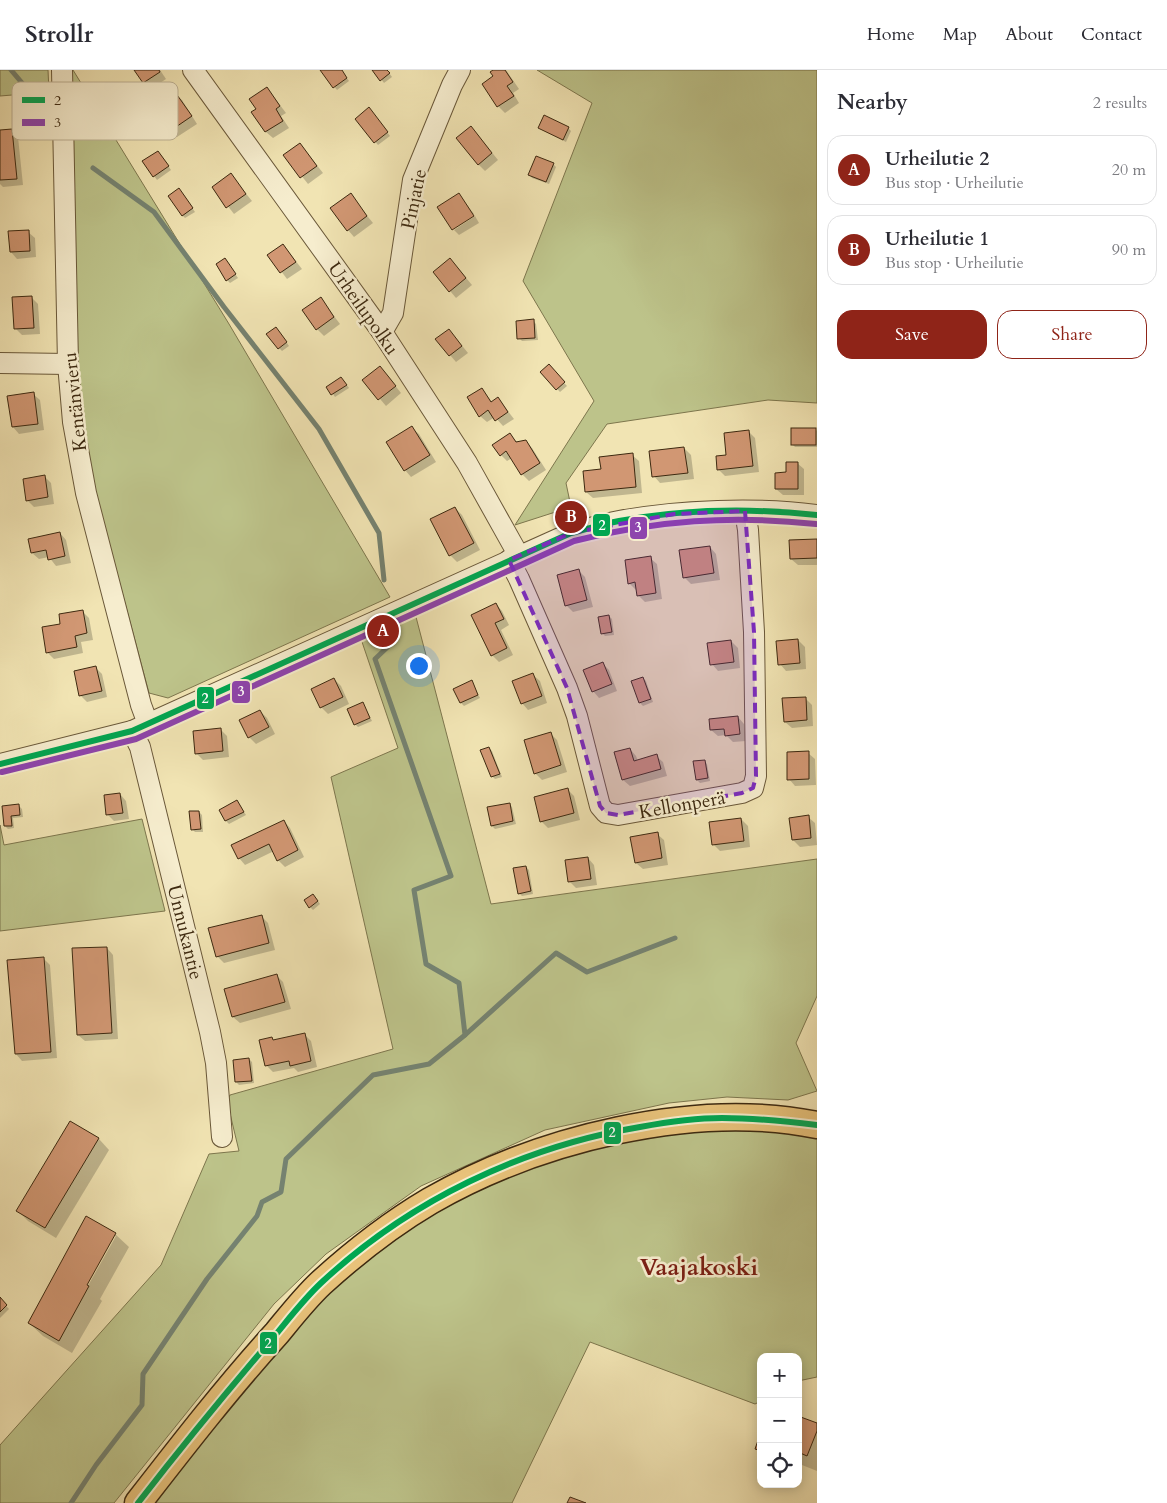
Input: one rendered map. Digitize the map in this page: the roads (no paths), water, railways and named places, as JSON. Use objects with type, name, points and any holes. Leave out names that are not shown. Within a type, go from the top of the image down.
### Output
[{"type":"main road","points":[[138,1503],[210,1410],[320,1284],[378,1235],[430,1201],[500,1168],[545,1151],[607,1133],[674,1120],[725,1117],[792,1120],[817,1125]]},
{"type":"street","name":"Urheilupolku","points":[[193,70],[382,332],[468,463],[514,558]]},
{"type":"street","name":"Pinjatie","points":[[382,332],[393,313],[413,180],[460,70]]},
{"type":"street","name":"Kentänvieru","points":[[63,140],[68,364],[73,422],[86,493],[141,704],[140,728]]},
{"type":"street","points":[[0,363],[68,364]]},
{"type":"street","points":[[0,764],[140,728],[571,533],[619,521],[674,514],[745,511],[817,515]]},
{"type":"street","name":"Kellonperä","points":[[514,558],[519,579],[567,688],[577,716],[597,798],[600,806],[606,813],[618,815],[742,793],[753,788],[756,776],[754,632],[748,530],[745,511]]},
{"type":"street","name":"Unnukantie","points":[[140,728],[142,757],[210,1032],[216,1063],[222,1137]]},
{"type":"waterway","points":[[11,70],[21,82]]},
{"type":"waterway","points":[[93,168],[154,212],[224,307],[319,429],[379,533],[384,580]]},
{"type":"waterway","points":[[71,1503],[96,1465],[142,1405],[143,1374],[207,1279],[257,1216],[262,1202],[281,1192],[286,1159],[373,1075],[429,1064],[465,1035],[459,983],[426,964],[414,890],[451,876],[375,659],[396,639]]},
{"type":"waterway","points":[[465,1035],[556,953],[587,972],[675,938]]},
{"type":"place","name":"Urheilutie 1","points":[[571,517]]},
{"type":"place","name":"Urheilutie 2","points":[[383,631]]},
{"type":"district","name":"Vaajakoski","points":[[699,1267]]}]
